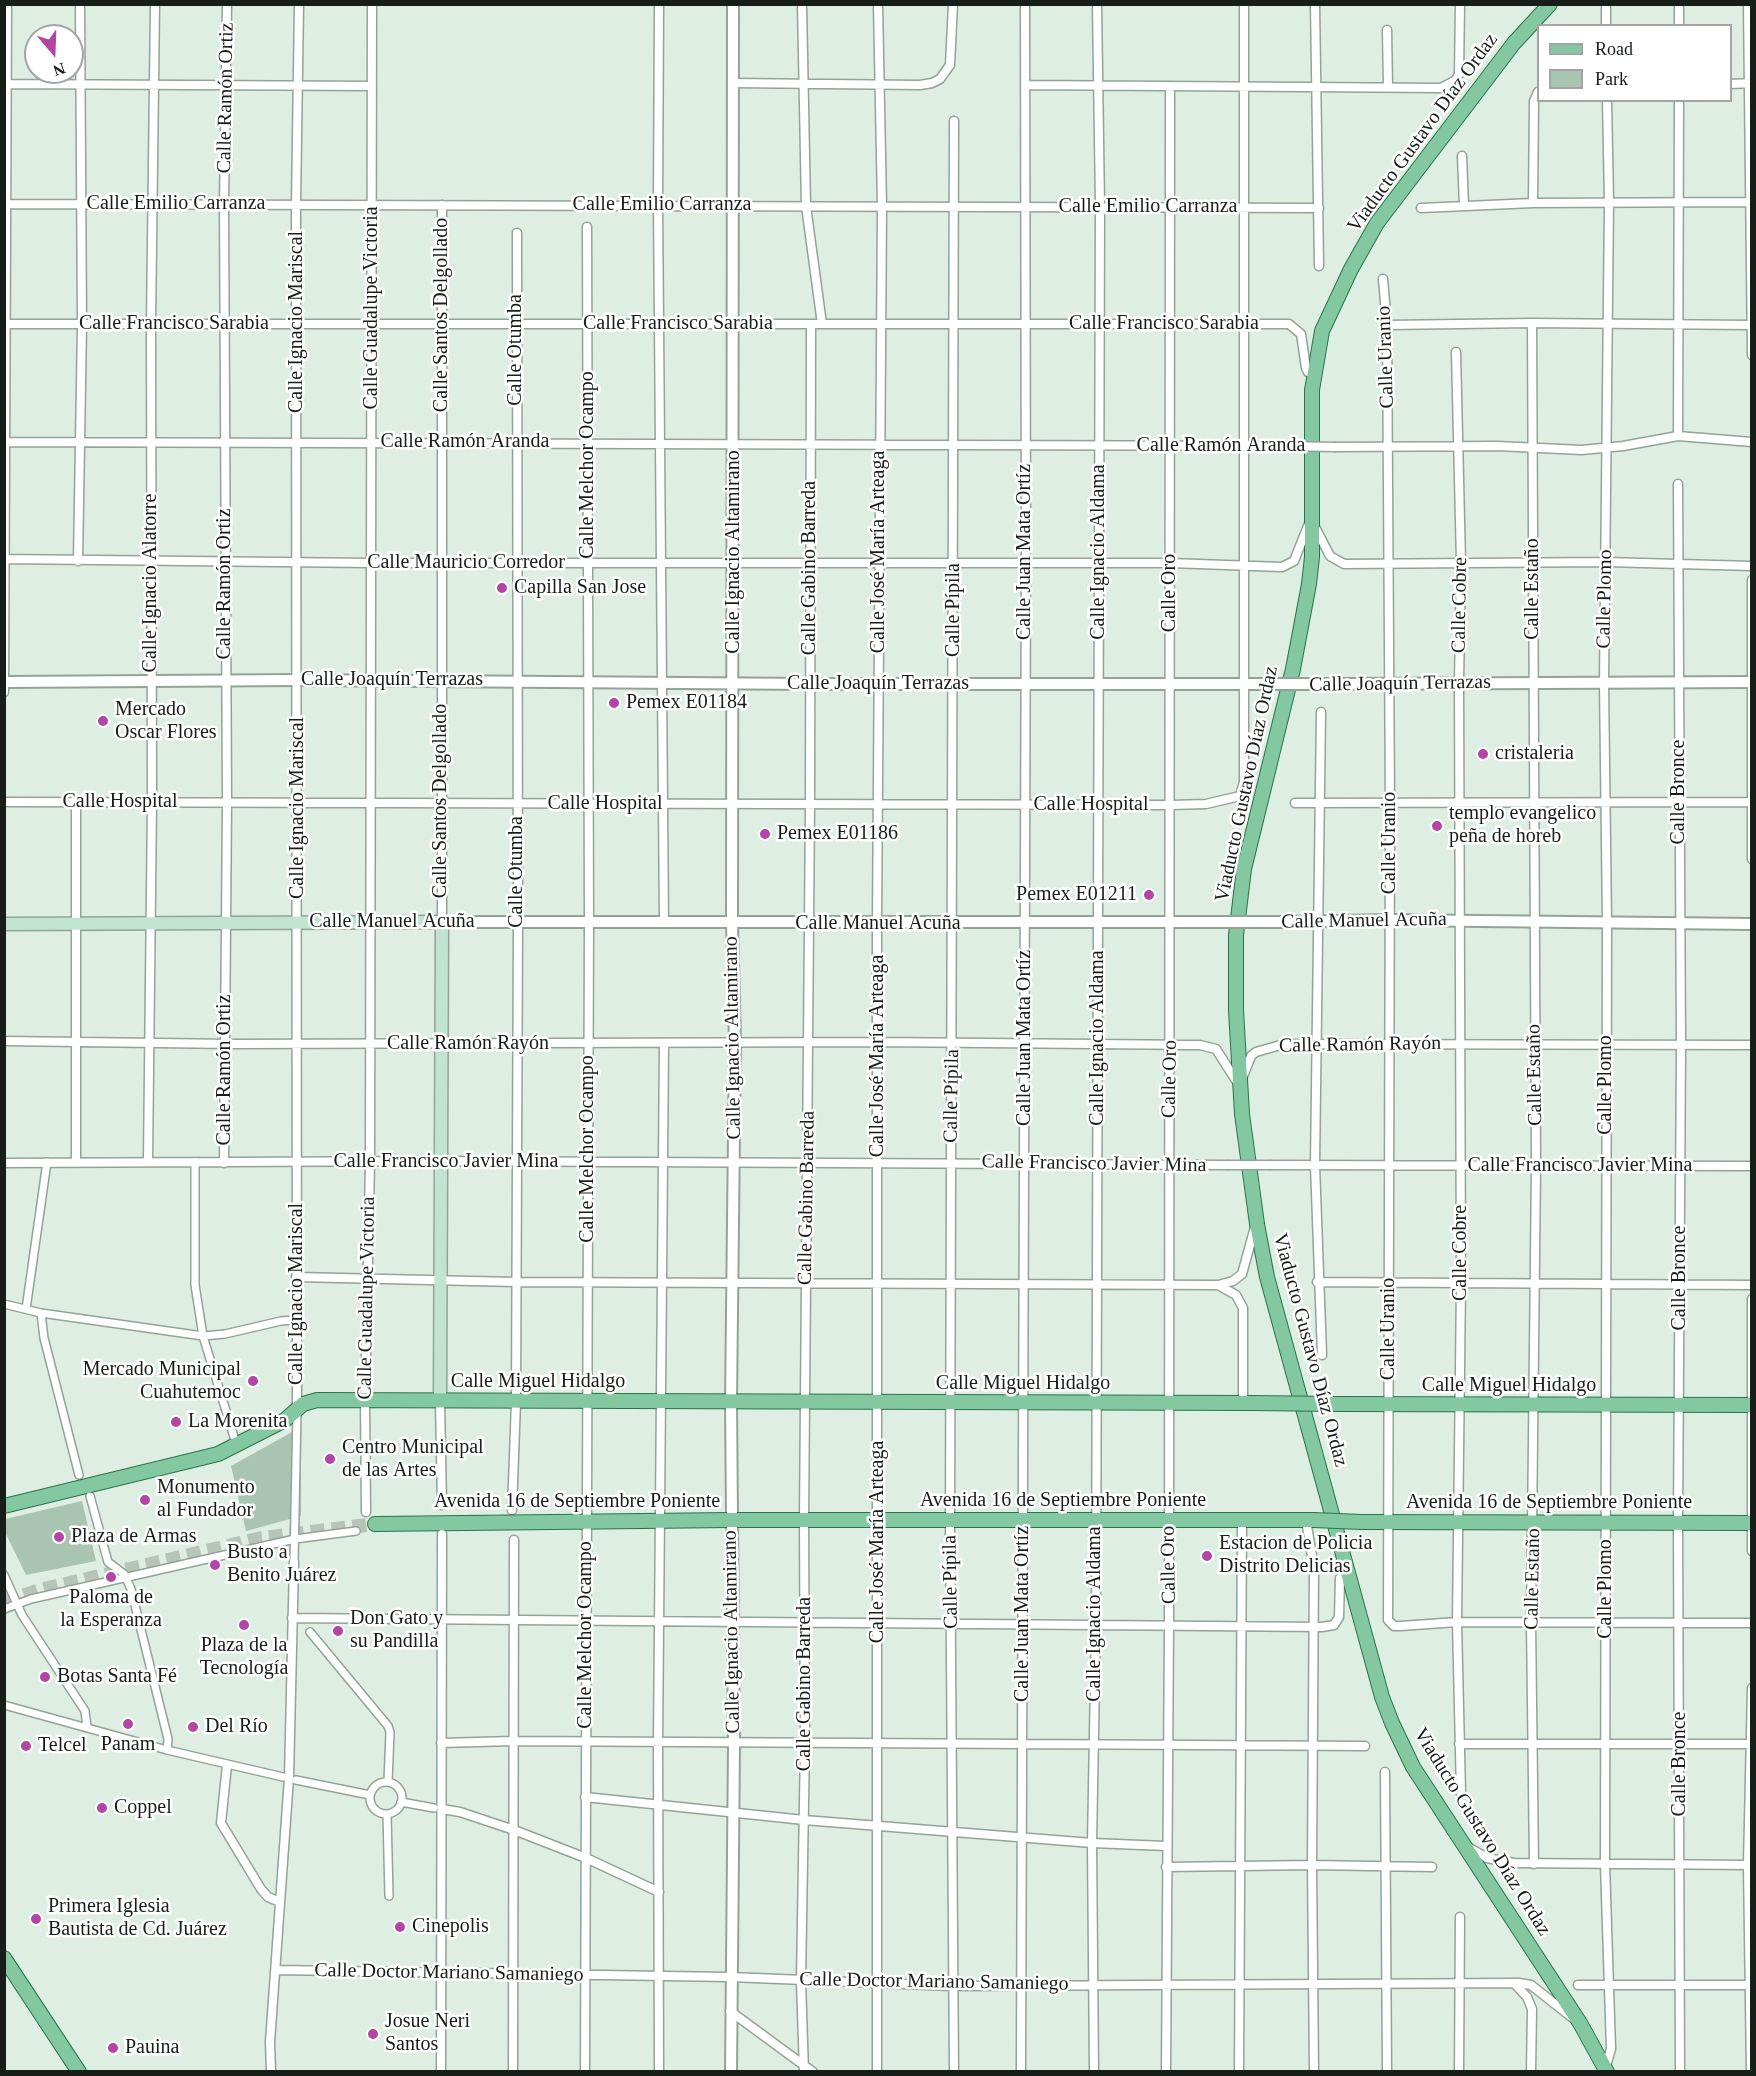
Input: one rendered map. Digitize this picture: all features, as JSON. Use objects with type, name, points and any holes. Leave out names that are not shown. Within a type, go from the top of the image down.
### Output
[{"type":"main road","name":"Viaducto Gustavo Díaz Ordaz","points":[[1550,4],[1514,43],[1377,223],[1322,331],[1314,375],[1312,557],[1293,669],[1244,869],[1239,907],[1236,1010],[1239,1086],[1257,1224],[1267,1277],[1392,1723],[1413,1767],[1467,1846],[1580,2023],[1606,2070]]},
{"type":"main road","name":"Calle Manuel Acuña","points":[[4,924],[225,921],[442,922]]},
{"type":"main road","name":"Calle Santos Delgollado","points":[[440,1401],[442,922]]},
{"type":"main road","name":"Calle Miguel Hidalgo","points":[[297,1408],[316,1400],[1751,1405]]},
{"type":"main road","points":[[4,1506],[218,1454],[285,1420],[297,1408]]},
{"type":"main road","name":"Avenida 16 de Septiembre Poniente","points":[[375,1524],[731,1520],[1168,1522],[1310,1520],[1459,1524],[1751,1523]]},
{"type":"main road","points":[[4,1958],[79,2072]]},
{"type":"street","points":[[4,692],[7,4]]},
{"type":"street","points":[[78,561],[82,325],[80,4]]},
{"type":"street","name":"Calle Ignacio Alatorre","points":[[148,1161],[152,802],[150,442],[155,4]]},
{"type":"street","name":"Calle Ramón Ortiz","points":[[224,1163],[227,802],[224,563],[224,204],[227,4]]},
{"type":"street","name":"Calle Ignacio Mariscal","points":[[294,1562],[297,1408],[296,205],[299,4]]},
{"type":"street","name":"Calle Guadalupe Victoria","points":[[366,1512],[365,1400],[370,1163],[372,803],[372,4]]},
{"type":"street","points":[[659,4],[658,205],[664,923]]},
{"type":"street","name":"Calle Ignacio Altamirano","points":[[731,2072],[730,1977],[734,1744],[731,1402],[735,1043],[732,924],[733,4]]},
{"type":"street","points":[[802,4],[806,206],[822,324]]},
{"type":"street","name":"Calle José María Arteaga","points":[[877,2072],[879,1042],[877,924],[882,206],[878,4]]},
{"type":"street","points":[[733,83],[920,85],[940,79],[950,65],[953,4]]},
{"type":"street","name":"Calle Juan Mata Ortíz","points":[[1021,2072],[1026,805],[1025,4]]},
{"type":"street","name":"Calle Ignacio Aldama","points":[[1094,2072],[1092,1843],[1096,1625],[1100,446],[1099,85],[1096,4]]},
{"type":"street","name":"Calle Hospital","points":[[4,802],[1170,805],[1206,804],[1236,798],[1243,789],[1246,684],[1243,565],[1244,4]]},
{"type":"street","points":[[1315,4],[1319,266]]},
{"type":"street","points":[[1025,85],[1441,88],[1456,80],[1460,67],[1460,4]]},
{"type":"street","points":[[1606,4],[1606,24]]},
{"type":"street","points":[[1679,4],[1679,24]]},
{"type":"street","points":[[1748,4],[1751,83],[1752,355]]},
{"type":"street","points":[[1387,30],[1388,87]]},
{"type":"street","points":[[1732,84],[1751,83]]},
{"type":"street","points":[[5,84],[372,86]]},
{"type":"street","name":"Calle Oro","points":[[1166,2072],[1171,1044],[1169,923],[1170,86]]},
{"type":"street","points":[[1533,203],[1534,101],[1537,94]]},
{"type":"street","name":"Calle Plomo","points":[[1606,2070],[1611,2049],[1605,1864],[1607,923],[1604,682],[1609,202],[1607,102]]},
{"type":"street","points":[[1678,436],[1679,102]]},
{"type":"street","name":"Calle Pípila","points":[[954,121],[954,804],[951,924],[952,1403],[950,1520],[954,2072]]},
{"type":"street","points":[[1462,156],[1464,206]]},
{"type":"street","points":[[1421,208],[1533,203],[1750,202]]},
{"type":"street","name":"Calle Emilio Carranza","points":[[5,204],[1319,208]]},
{"type":"street","name":"Calle Santos Delgollado","points":[[442,205],[440,803],[442,922]]},
{"type":"street","name":"Calle Melchor Ocampo","points":[[585,2072],[589,923],[587,227]]},
{"type":"street","name":"Calle Otumba","points":[[512,1510],[516,1402],[518,922],[515,442],[517,233]]},
{"type":"street","name":"Calle Uranio","points":[[1383,279],[1387,325],[1390,805],[1387,1614],[1390,1624],[1401,1626],[1457,1622]]},
{"type":"street","points":[[1387,325],[1532,323],[1751,325]]},
{"type":"street","name":"Calle Estaño","points":[[1532,323],[1533,922],[1536,1166],[1531,1742],[1534,1864]]},
{"type":"street","name":"Calle Francisco Sarabia","points":[[6,324],[1289,324],[1301,334],[1306,368],[1314,375]]},
{"type":"street","name":"Calle Gabino Barreda","points":[[804,2068],[801,1981],[805,1743],[805,1282],[810,924],[811,324]]},
{"type":"street","name":"Calle Cobre","points":[[1456,352],[1461,563],[1459,682],[1461,1283],[1457,1622],[1461,1794]]},
{"type":"street","name":"Calle Ramón Aranda","points":[[5,442],[733,442],[1607,448],[1678,436],[1752,442]]},
{"type":"street","name":"Calle Bronce","points":[[1678,484],[1682,1045],[1679,1166],[1678,1522],[1681,1744],[1680,2072]]},
{"type":"street","points":[[1311,519],[1330,556],[1344,564],[1606,562],[1752,566]]},
{"type":"street","name":"Calle Mauricio Corredor","points":[[5,559],[224,563],[1026,562],[1287,565],[1297,556],[1311,519]]},
{"type":"street","points":[[1752,580],[1752,859]]},
{"type":"street","name":"Calle Joaquín Terrazas","points":[[5,682],[151,680],[588,681],[734,684],[1751,682]]},
{"type":"street","points":[[1321,712],[1315,1165],[1317,1282],[1322,1355]]},
{"type":"street","points":[[76,802],[76,1162]]},
{"type":"street","points":[[1295,803],[1390,805],[1751,802]]},
{"type":"street","name":"Calle Manuel Acuña","points":[[442,922],[1098,924],[1390,920],[1752,924]]},
{"type":"street","name":"Calle Ramón Rayón","points":[[4,1041],[150,1044],[879,1042],[1171,1044],[1210,1046],[1216,1049],[1239,1086]]},
{"type":"street","points":[[659,2072],[658,1743],[664,1043]]},
{"type":"street","name":"Calle Ramón Rayón","points":[[1239,1086],[1251,1056],[1261,1049],[1284,1044],[1752,1045]]},
{"type":"street","name":"Calle Francisco Javier Mina","points":[[4,1162],[516,1161],[734,1164],[951,1162],[1169,1165],[1752,1166]]},
{"type":"street","points":[[26,1309],[46,1162]]},
{"type":"street","name":"Calle Ramón Ortiz","points":[[195,1162],[195,1285],[203,1336],[234,1437]]},
{"type":"street","points":[[296,1277],[516,1282],[1218,1285],[1233,1281],[1242,1274],[1257,1224]]},
{"type":"street","points":[[1317,1282],[1752,1284]]},
{"type":"street","points":[[1218,1285],[1236,1294],[1243,1308],[1247,1403]]},
{"type":"street","points":[[1752,1299],[1752,1551]]},
{"type":"street","points":[[4,1304],[41,1313],[203,1336],[296,1320]]},
{"type":"street","points":[[41,1313],[44,1338],[79,1475]]},
{"type":"street","name":"Calle Santos Delgollado","points":[[440,1401],[442,1504]]},
{"type":"street","points":[[90,1496],[108,1562],[127,1578],[168,1739],[167,1750]]},
{"type":"street","points":[[1310,1520],[1314,1555],[1312,1745],[1314,2072]]},
{"type":"street","points":[[1239,2072],[1242,1521]]},
{"type":"street","points":[[4,1608],[295,1539],[356,1531]]},
{"type":"street","points":[[441,2072],[442,1974],[438,1809],[441,1743],[442,1534]]},
{"type":"street","points":[[513,2072],[514,1540]]},
{"type":"street","points":[[272,2072],[270,2042],[288,1778],[294,1562]]},
{"type":"street","points":[[292,1618],[1328,1627],[1337,1621],[1341,1610],[1340,1578],[1348,1568]]},
{"type":"street","points":[[4,1575],[16,1604],[86,1711],[87,1727]]},
{"type":"street","points":[[1457,1622],[1752,1623]]},
{"type":"street","points":[[310,1632],[388,1726],[390,1732],[388,1782]]},
{"type":"street","points":[[1751,2072],[1752,1688]]},
{"type":"street","points":[[4,1705],[167,1750],[283,1777]]},
{"type":"street","points":[[441,1743],[585,1741],[734,1744],[1168,1743],[1365,1746]]},
{"type":"street","points":[[1459,1744],[1531,1742],[1751,1744]]},
{"type":"street","points":[[227,1765],[221,1822],[261,1889],[268,1897],[280,1902]]},
{"type":"street","points":[[1385,1772],[1387,2072]]},
{"type":"street","points":[[296,1780],[370,1795]]},
{"type":"street","points":[[388,1782],[401,1791],[401,1802],[398,1808],[387,1814],[372,1806],[370,1795],[376,1785],[388,1782]]},
{"type":"street","points":[[585,1797],[804,1820],[1092,1843],[1166,1846]]},
{"type":"street","points":[[401,1802],[438,1809],[514,1830],[586,1858],[659,1892]]},
{"type":"street","points":[[387,1814],[389,1896]]},
{"type":"street","points":[[1467,1846],[1498,1862],[1679,1866],[1750,1865]]},
{"type":"street","points":[[1166,1867],[1312,1865],[1432,1867]]},
{"type":"street","points":[[1460,1917],[1458,1984],[1460,2072]]},
{"type":"street","name":"Calle Doctor Mariano Samaniego","points":[[276,1970],[442,1974],[658,1975],[952,1986],[1514,1983],[1531,1985],[1580,2023]]},
{"type":"street","points":[[1514,1983],[1527,1997],[1532,2009],[1531,2072]]},
{"type":"street","points":[[1578,1985],[1751,1985]]},
{"type":"street","points":[[730,2011],[804,2068],[813,2072]]},
{"type":"green space","points":[[301,1427],[301,1516],[246,1531],[231,1466]]},
{"type":"green space","name":"Plaza de Armas","points":[[82,1501],[96,1561],[26,1575],[5,1532],[5,1519]]},
{"type":"tunnel","points":[[4,1602],[40,1590],[262,1538],[375,1524]]},
{"type":"place","name":"Capilla San Jose","points":[[502,588]]},
{"type":"place","name":"Pemex E01184","points":[[614,703]]},
{"type":"place","name":"Mercado Oscar Flores","points":[[103,721]]},
{"type":"place","name":"cristaleria","points":[[1483,754]]},
{"type":"place","name":"templo evangelico peña de horeb","points":[[1437,826]]},
{"type":"place","name":"Pemex E01186","points":[[765,834]]},
{"type":"place","name":"Pemex E01211","points":[[1149,895]]},
{"type":"place","name":"Mercado Municipal Cuahutemoc","points":[[253,1381]]},
{"type":"place","name":"La Morenita","points":[[176,1422]]},
{"type":"place","name":"Centro Municipal de las Artes","points":[[330,1459]]},
{"type":"place","name":"Monumento al Fundador","points":[[145,1500]]},
{"type":"place","name":"Plaza de Armas","points":[[59,1537]]},
{"type":"place","name":"Estacion de Policia Distrito Delicias","points":[[1207,1556]]},
{"type":"place","name":"Busto a Benito Juárez","points":[[215,1565]]},
{"type":"place","name":"Paloma de la Esperanza","points":[[111,1577]]},
{"type":"place","name":"Plaza de la Tecnología","points":[[244,1625]]},
{"type":"place","name":"Don Gato y su Pandilla","points":[[338,1631]]},
{"type":"place","name":"Botas Santa Fé","points":[[45,1677]]},
{"type":"place","name":"Panam","points":[[128,1724]]},
{"type":"place","name":"Del Río","points":[[193,1727]]},
{"type":"place","name":"Telcel","points":[[26,1746]]},
{"type":"place","name":"Coppel","points":[[102,1808]]},
{"type":"place","name":"Primera Iglesia Bautista de Cd. Juárez","points":[[36,1919]]},
{"type":"place","name":"Cinepolis","points":[[400,1927]]},
{"type":"place","name":"Josue Neri Santos","points":[[373,2034]]},
{"type":"place","name":"Pauina","points":[[113,2048]]}]
